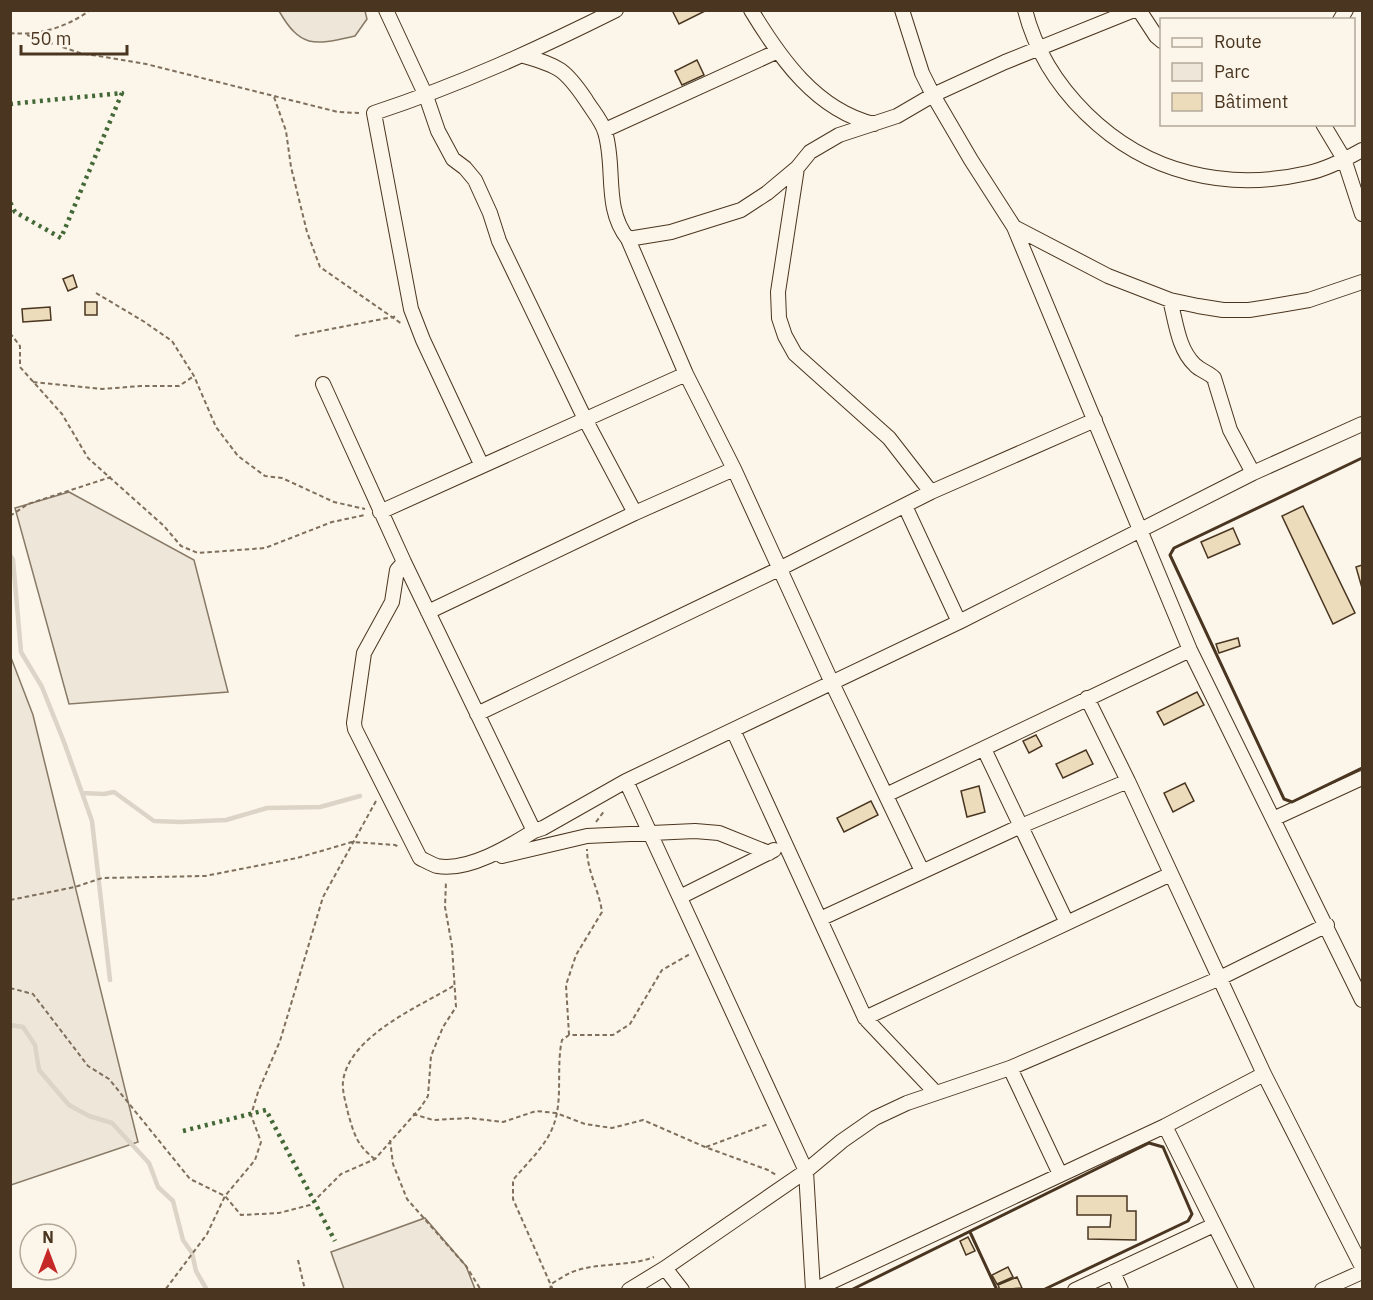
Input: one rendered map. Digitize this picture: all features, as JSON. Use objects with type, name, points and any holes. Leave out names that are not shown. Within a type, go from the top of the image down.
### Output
[{"type":"street","points":[[386,10],[426,96],[438,131],[453,159],[475,180],[500,241],[585,419],[635,513]]},
{"type":"street","points":[[482,466],[423,340],[411,309],[374,113],[426,96],[524,56],[616,10]]},
{"type":"street","points":[[751,10],[776,52],[803,81],[841,112],[857,120],[874,124]]},
{"type":"street","points":[[902,10],[922,72],[933,95],[1014,227],[1095,420],[1138,530],[1190,650],[1362,1000]]},
{"type":"street","points":[[1025,10],[1038,48],[1059,83],[1085,114],[1116,140],[1151,159],[1180,170],[1230,180],[1270,180],[1310,173],[1362,150]]},
{"type":"street","points":[[628,239],[671,232],[741,210],[767,193],[797,168],[810,152],[839,135],[897,116],[933,95],[1038,48],[1134,10]]},
{"type":"street","points":[[1139,10],[1160,40]]},
{"type":"street","points":[[605,130],[776,52]]},
{"type":"street","points":[[524,56],[551,64],[571,77],[605,130],[618,227],[628,239],[686,374],[734,469],[832,683],[922,871]]},
{"type":"street","points":[[1324,126],[1344,159],[1362,214]]},
{"type":"street","points":[[797,168],[778,292],[779,318],[785,336],[795,354],[889,438],[931,492]]},
{"type":"street","points":[[1014,227],[1108,276],[1170,300],[1223,310],[1250,309],[1310,300],[1362,282]]},
{"type":"street","points":[[1170,300],[1186,356],[1197,368],[1214,378],[1230,430],[1253,473]]},
{"type":"street","points":[[380,512],[686,374]]},
{"type":"street","points":[[323,384],[380,512],[534,831]]},
{"type":"street","points":[[477,714],[779,569],[931,492],[1095,420]]},
{"type":"street","points":[[404,562],[397,570],[392,602],[364,654],[354,723],[420,858],[434,865],[461,864],[492,855],[626,781],[959,622],[1253,473],[1362,424]]},
{"type":"street","points":[[428,612],[635,513],[734,469]]},
{"type":"street","points":[[905,506],[959,622]]},
{"type":"street","points":[[886,795],[1190,650]]},
{"type":"street","points":[[1087,698],[1172,874],[1218,979],[1362,1267]]},
{"type":"street","points":[[733,730],[865,1018],[936,1093]]},
{"type":"street","points":[[984,749],[1067,923]]},
{"type":"street","points":[[1273,819],[1362,778]]},
{"type":"street","points":[[626,781],[806,1171],[813,1290],[1165,1126],[1264,1074]]},
{"type":"street","points":[[820,919],[1021,826],[1128,781]]},
{"type":"street","points":[[461,864],[472,865],[586,836],[695,831],[719,833],[770,853]]},
{"type":"street","points":[[680,897],[786,843]]},
{"type":"street","points":[[865,1018],[1172,874]]},
{"type":"street","points":[[629,1290],[660,1262],[806,1171],[874,1118],[907,1102],[1011,1068],[1218,979],[1327,925]]},
{"type":"street","points":[[1011,1068],[1060,1174]]},
{"type":"street","points":[[1165,1126],[1247,1290]]},
{"type":"street","points":[[1075,1290],[1214,1225]]},
{"type":"street","points":[[660,1262],[682,1290]]},
{"type":"street","points":[[1113,1272],[1121,1290]]},
{"type":"street","points":[[1322,1290],[1362,1272]]},
{"type":"path","points":[[27,35],[75,22],[90,10]]},
{"type":"path","points":[[10,33],[27,35],[80,53],[146,64],[338,112],[374,113]]},
{"type":"path","points":[[274,96],[286,131],[291,167],[307,232],[320,267],[423,340]]},
{"type":"path","points":[[96,292],[172,341],[194,376],[216,427],[238,456],[247,463],[265,476],[282,478],[334,502],[380,512]]},
{"type":"path","points":[[296,336],[393,318],[411,309]]},
{"type":"path","points":[[10,333],[20,346],[20,367],[62,414],[88,458],[164,526],[181,546],[198,553],[265,548],[332,522],[380,512]]},
{"type":"path","points":[[33,382],[102,389],[179,386],[194,376]]},
{"type":"path","points":[[10,516],[28,504],[111,477]]},
{"type":"path","points":[[165,1290],[207,1234],[225,1196],[255,1160],[261,1142],[251,1115],[253,1107],[280,1041],[323,897],[384,787]]},
{"type":"path","points":[[569,1035],[566,985],[576,955],[602,912],[599,893],[587,863],[586,836]]},
{"type":"path","points":[[10,900],[75,887],[102,878],[205,876],[297,858],[352,842],[395,845],[420,858]]},
{"type":"path","points":[[10,988],[33,994],[88,1066],[109,1079],[190,1179],[225,1196],[241,1215],[279,1213],[310,1205],[341,1174],[375,1159],[428,1096],[431,1056],[443,1027],[456,1007],[452,946],[445,907],[446,866]]},
{"type":"path","points":[[551,1290],[551,1284],[540,1264],[513,1199],[513,1180],[547,1140],[555,1123],[562,1040],[569,1035],[613,1035],[630,1024],[662,970],[703,948]]},
{"type":"path","points":[[375,1159],[361,1149],[351,1124],[343,1080],[364,1043],[382,1029],[455,985]]},
{"type":"path","points":[[413,1114],[433,1120],[469,1118],[503,1122],[536,1112],[556,1113],[585,1124],[612,1128],[643,1120],[705,1147],[768,1170],[778,1177]]},
{"type":"path","points":[[705,1147],[782,1119]]},
{"type":"path","points":[[390,1140],[393,1164],[407,1199],[466,1266],[481,1290]]},
{"type":"path","points":[[298,1260],[305,1290]]},
{"type":"path","points":[[551,1284],[573,1272],[600,1266],[660,1262]]},
{"type":"green space","points":[[279,11],[365,11],[367,19],[355,36],[319,42],[302,38],[294,32]]},
{"type":"green space","points":[[69,492],[194,560],[228,692],[69,704],[15,508]]},
{"type":"green space","points":[[10,655],[33,715],[138,1142],[11,1185]]},
{"type":"green space","points":[[425,1218],[466,1266],[475,1289],[344,1289],[331,1252]]},
{"type":"building","points":[[672,10],[707,10],[679,24]]},
{"type":"building","points":[[697,60],[704,75],[682,85],[675,71]]},
{"type":"building","points":[[73,275],[77,287],[68,291],[63,279]]},
{"type":"building","points":[[85,302],[97,302],[97,315],[85,315]]},
{"type":"building","points":[[50,307],[51,320],[23,322],[22,309]]},
{"type":"building","points":[[1303,506],[1355,613],[1333,624],[1282,516]]},
{"type":"building","points":[[1233,528],[1240,544],[1208,558],[1201,542]]},
{"type":"building","points":[[1362,565],[1362,588],[1356,567]]},
{"type":"building","points":[[1238,638],[1240,646],[1219,653],[1216,644]]},
{"type":"building","points":[[1197,692],[1204,705],[1164,725],[1157,712]]},
{"type":"building","points":[[1036,735],[1042,746],[1029,753],[1023,741]]},
{"type":"building","points":[[1086,750],[1093,764],[1063,778],[1056,764]]},
{"type":"building","points":[[1185,783],[1194,801],[1173,812],[1164,793]]},
{"type":"building","points":[[979,786],[985,812],[967,817],[961,791]]},
{"type":"building","points":[[871,801],[878,815],[844,832],[837,818]]},
{"type":"building","points":[[1077,1196],[1127,1196],[1127,1211],[1136,1211],[1136,1240],[1088,1239],[1088,1227],[1110,1227],[1111,1215],[1077,1215]]},
{"type":"building","points":[[968,1237],[975,1251],[966,1255],[960,1241]]},
{"type":"building","points":[[1008,1267],[1013,1277],[997,1284],[992,1275]]},
{"type":"building","points":[[1017,1277],[1022,1288],[1000,1290],[998,1285]]},
{"type":"waterway","points":[[10,555],[13,560],[21,652],[42,687],[92,821],[110,980]]},
{"type":"waterway","points":[[82,793],[114,792],[154,821],[181,822],[226,820],[267,808],[320,807],[360,796]]},
{"type":"waterway","points":[[10,1025],[23,1027],[35,1045],[39,1070],[69,1105],[89,1116],[112,1123],[149,1163],[158,1187],[173,1201],[183,1240],[192,1253],[196,1271],[207,1290]]},
{"type":"hedge","points":[[10,104],[122,93],[61,238],[15,212],[10,202]]},
{"type":"hedge","points":[[183,1131],[266,1110],[335,1241]]},
{"type":"wall","points":[[1362,458],[1174,548],[1170,555],[1284,799],[1292,802],[1362,768]]},
{"type":"wall","points":[[851,1290],[1149,1143],[1163,1147],[1192,1214],[1188,1221],[1043,1290]]},
{"type":"wall","points":[[970,1232],[997,1290]]}]
